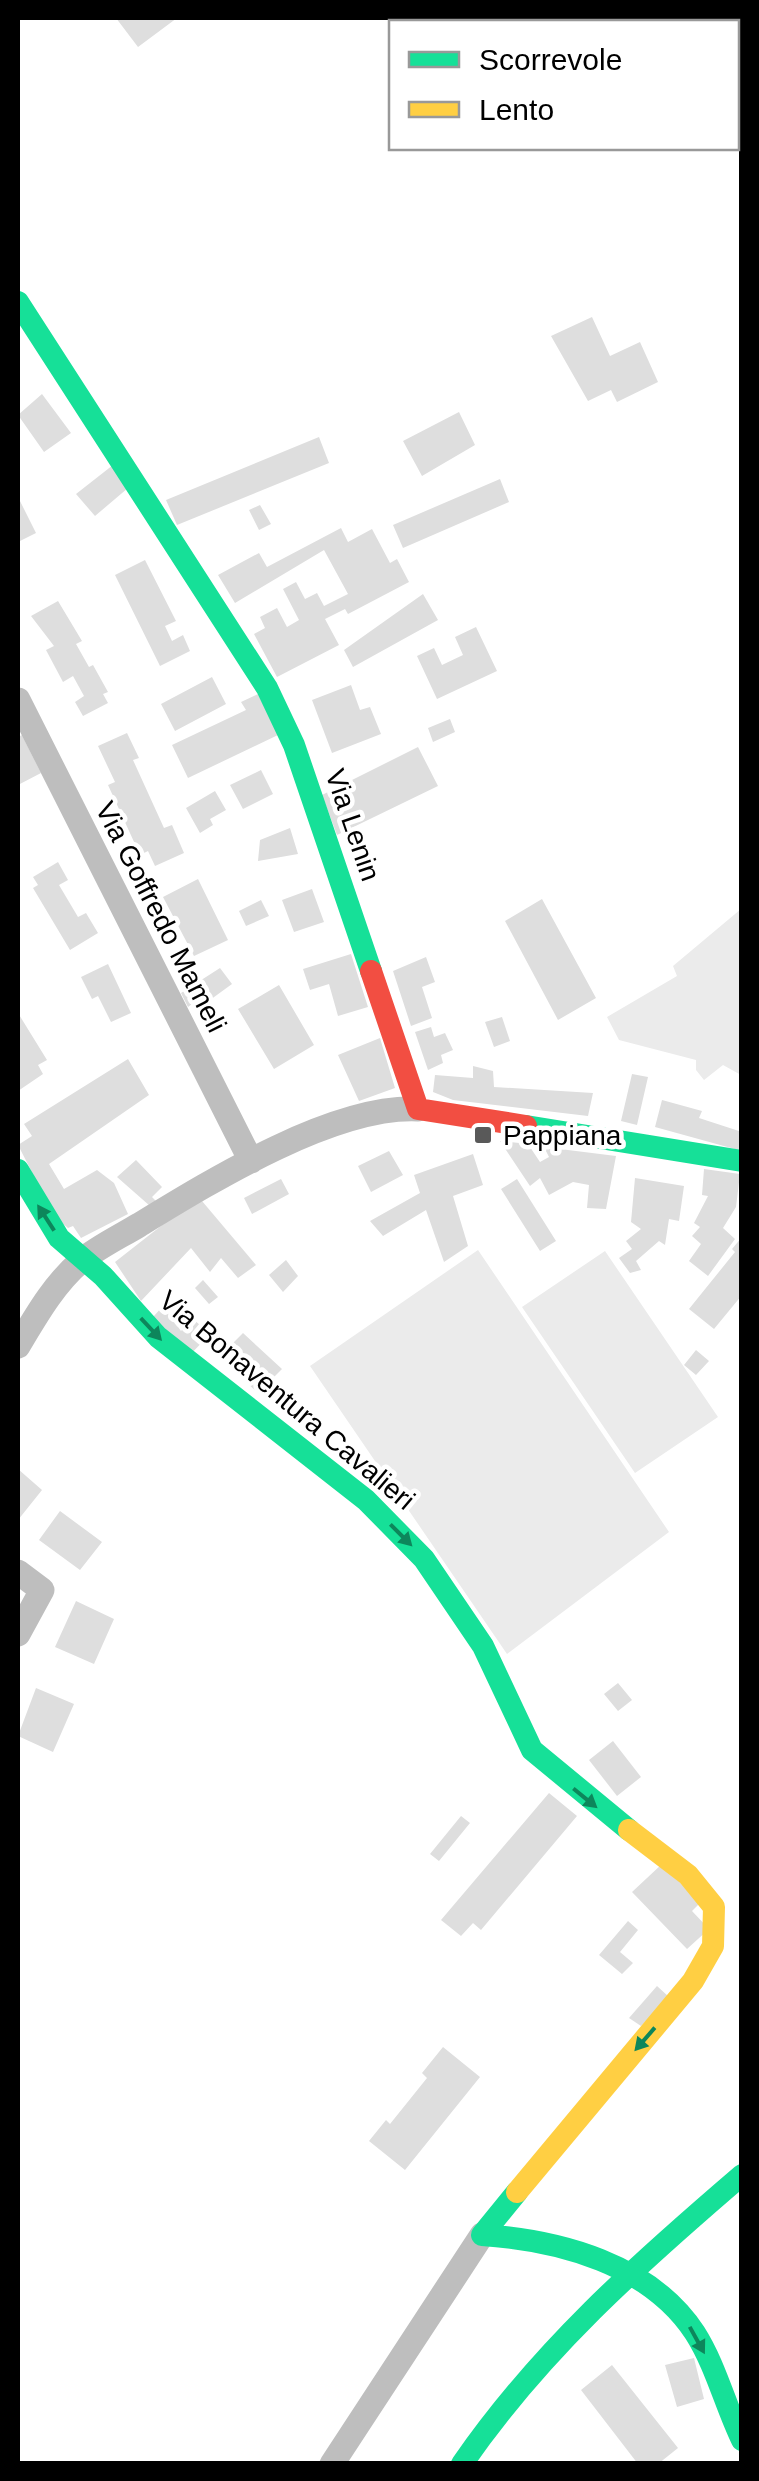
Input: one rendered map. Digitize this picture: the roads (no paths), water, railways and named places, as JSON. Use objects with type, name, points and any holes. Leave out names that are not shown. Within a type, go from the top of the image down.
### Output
[{"type":"street","name":"Via Lenin","points":[[18,302],[268,688],[294,745],[418,1109]]},
{"type":"street","name":"Via Goffredo Mameli","points":[[18,700],[251,1161]]},
{"type":"street","points":[[18,1346],[44,1303],[82,1260],[251,1161],[364,1113],[418,1109],[742,1161]]},
{"type":"street","name":"Via Bonaventura Cavalieri","points":[[18,1170],[59,1238],[103,1276],[158,1337],[366,1500],[424,1559],[483,1646],[532,1750],[568,1784],[688,1875],[714,1907],[713,1946],[694,1980],[482,2235],[332,2464]]},
{"type":"street","points":[[18,1572],[42,1590],[18,1634]]},
{"type":"street","points":[[462,2464],[502,2402],[544,2352],[627,2274],[742,2176]]},
{"type":"street","points":[[482,2235],[549,2242],[627,2274],[685,2320],[703,2349],[742,2440]]},
{"type":"place","name":"Pappiana","points":[[483,1135]]}]
